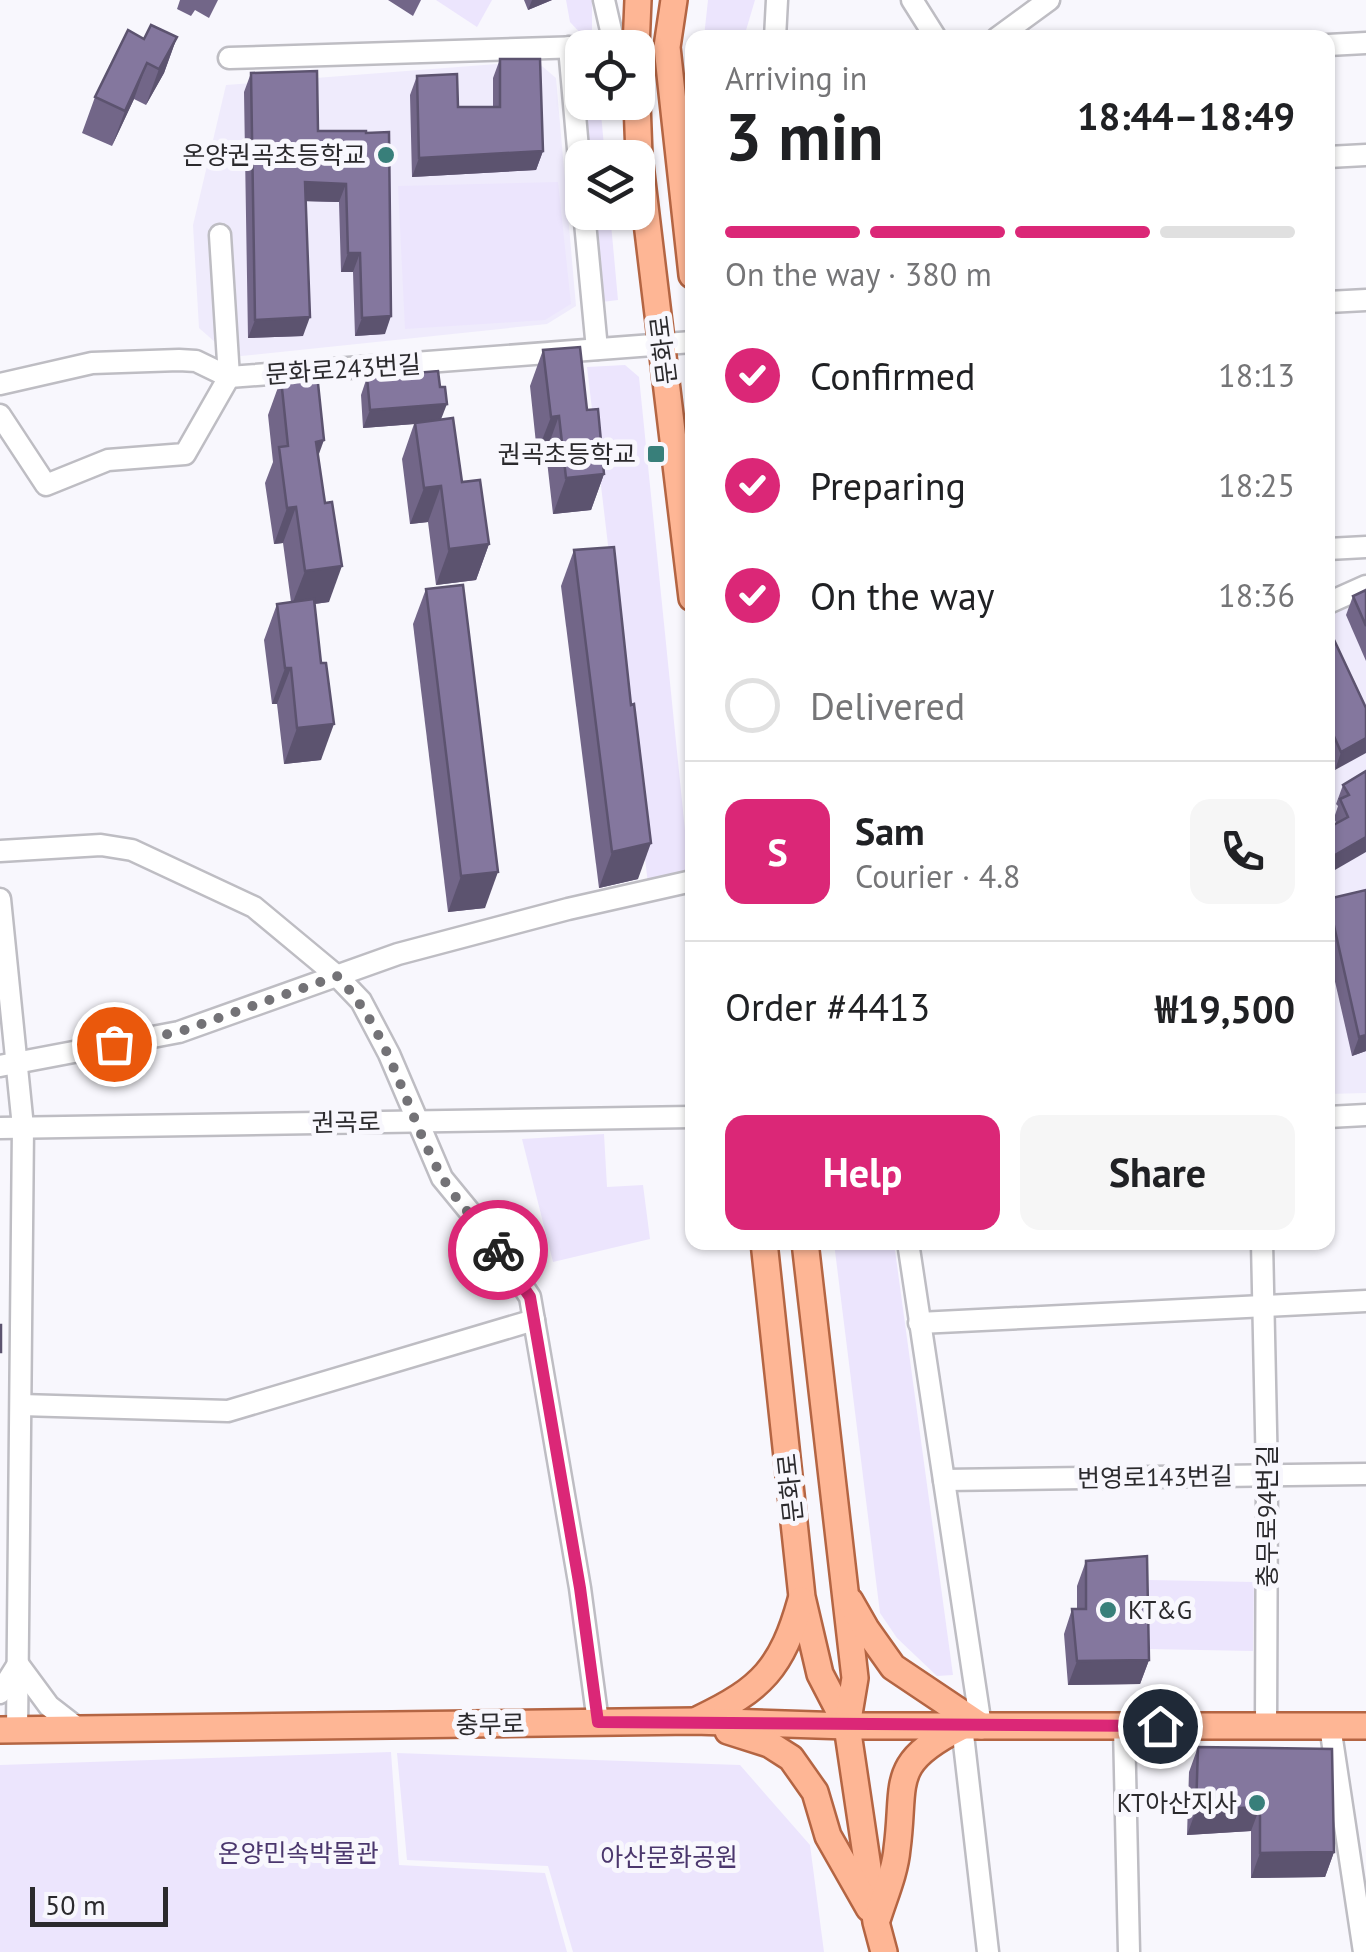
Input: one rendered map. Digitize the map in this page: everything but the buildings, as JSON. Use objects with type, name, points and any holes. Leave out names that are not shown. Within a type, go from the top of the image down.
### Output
[{"type":"main road","points":[[637,30],[638,0]]},
{"type":"main road","points":[[674,0],[667,47],[685,211]]},
{"type":"main road","name":"문화로","points":[[637,120],[638,156],[685,539]]},
{"type":"main road","name":"문화로","points":[[765,1250],[802,1598],[820,1674],[848,1726]]},
{"type":"main road","name":"문화로","points":[[806,1250],[854,1678],[848,1726],[876,1922],[884,1952]]},
{"type":"main road","points":[[844,1590],[894,1667],[971,1726]]},
{"type":"main road","points":[[694,1721],[736,1701],[776,1664],[791,1638],[802,1598]]},
{"type":"main road","points":[[694,1721],[769,1744],[791,1758],[815,1792],[828,1836],[876,1922]]},
{"type":"main road","name":"충무로","points":[[9,1731],[694,1721],[848,1726],[1366,1726]]},
{"type":"main road","points":[[876,1922],[897,1850],[899,1792],[910,1761],[931,1742],[971,1726]]},
{"type":"street","points":[[604,0],[611,30]]},
{"type":"street","points":[[775,30],[777,0]]},
{"type":"street","points":[[912,0],[931,30]]},
{"type":"street","points":[[1008,30],[1050,0]]},
{"type":"street","points":[[1335,45],[1366,43]]},
{"type":"street","points":[[229,58],[565,47]]},
{"type":"street","points":[[1335,157],[1366,155]]},
{"type":"street","points":[[586,230],[597,349]]},
{"type":"street","points":[[0,415],[46,485],[108,460],[185,454],[228,378],[220,234]]},
{"type":"street","points":[[1335,302],[1366,300]]},
{"type":"street","name":"문화로243번길","points":[[0,384],[92,363],[196,361],[228,378],[685,342]]},
{"type":"street","points":[[1335,548],[1366,547]]},
{"type":"street","points":[[1335,601],[1366,586]]},
{"type":"street","points":[[0,851],[101,845],[132,850],[254,907],[361,1001],[389,1054],[442,1178],[488,1234],[530,1297],[580,1588],[598,1722]]},
{"type":"street","points":[[8,1064],[179,1032],[398,954],[685,883]]},
{"type":"street","points":[[0,899],[8,1064],[23,1128],[21,1406],[9,1593],[18,1664],[9,1731]]},
{"type":"street","points":[[1335,1117],[1366,1115]]},
{"type":"street","name":"권곡로","points":[[0,1128],[685,1117]]},
{"type":"street","points":[[909,1250],[944,1480],[971,1726],[988,1952]]},
{"type":"street","name":"충무로94번길","points":[[1262,1250],[1268,1476],[1266,1726]]},
{"type":"street","points":[[918,1324],[1366,1300]]},
{"type":"street","points":[[21,1406],[228,1411],[534,1320]]},
{"type":"street","name":"번영로143번길","points":[[944,1480],[1366,1474]]},
{"type":"street","points":[[0,1693],[18,1664]]},
{"type":"street","points":[[18,1664],[49,1706],[80,1730]]},
{"type":"street","points":[[1124,1726],[1129,1952]]},
{"type":"street","points":[[1330,1726],[1364,1952]]},
{"type":"shaded area","name":"온양권곡초등학교","points":[[536,61],[556,78],[565,230],[569,230],[576,306],[547,324],[232,357],[199,328],[193,225],[226,85]]},
{"type":"shaded area","points":[[1366,589],[1366,1093],[1335,1094],[1335,604]]},
{"type":"green space","points":[[436,0],[492,0],[477,27]]},
{"type":"green space","points":[[566,0],[592,0],[592,30],[577,30],[570,22]]},
{"type":"green space","points":[[708,0],[755,0],[746,30],[705,30]]},
{"type":"green space","points":[[586,120],[602,120],[603,140],[587,140]]},
{"type":"green space","points":[[558,182],[571,304],[545,320],[405,329],[398,186]]},
{"type":"green space","points":[[596,230],[612,230],[618,300],[602,302]]},
{"type":"green space","points":[[625,365],[639,377],[685,831],[685,874],[648,884],[587,367]]},
{"type":"green space","points":[[604,1134],[607,1187],[643,1185],[650,1239],[553,1262],[522,1139]]},
{"type":"green space","points":[[835,1250],[895,1250],[953,1675],[937,1676],[897,1638],[880,1613]]},
{"type":"green space","points":[[1149,1580],[1254,1582],[1253,1651],[1148,1649]]},
{"type":"green space","name":"온양민속박물관","points":[[391,1752],[399,1865],[545,1873],[567,1952],[0,1952],[0,1765]]},
{"type":"green space","name":"아산문화공원","points":[[397,1753],[740,1765],[810,1845],[824,1952],[573,1952],[548,1866],[407,1860]]},
{"type":"way so far","points":[[114,1044],[179,1032],[337,976],[361,1001],[389,1054],[442,1178],[498,1250]]},
{"type":"place","name":"온양권곡초등학교","points":[[386,155]]},
{"type":"place","name":"권곡초등학교","points":[[656,454]]},
{"type":"place","name":"KT&G","points":[[1108,1610]]},
{"type":"place","name":"KT아산지사","points":[[1257,1803]]},
{"type":"route","points":[[498,1250],[530,1297],[580,1588],[598,1722],[1160,1726]]}]
